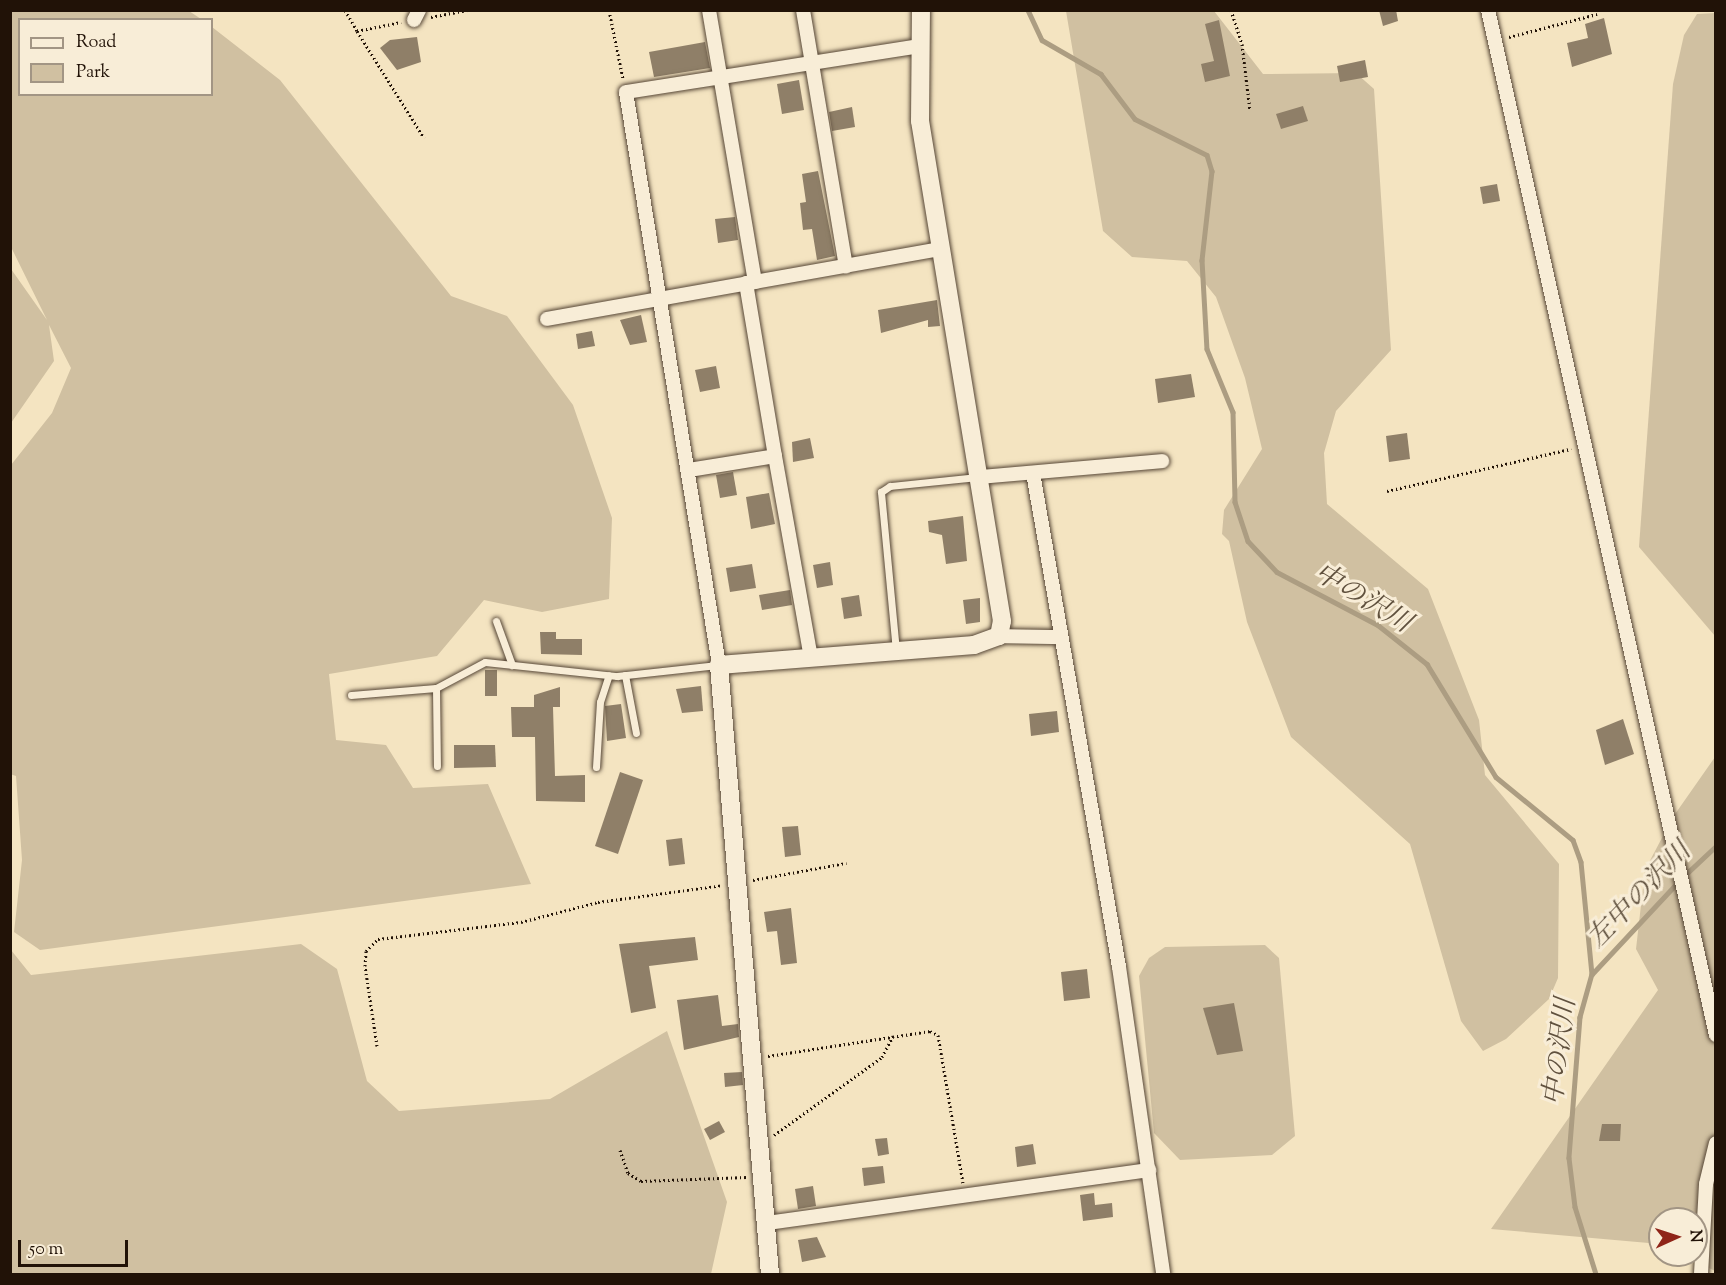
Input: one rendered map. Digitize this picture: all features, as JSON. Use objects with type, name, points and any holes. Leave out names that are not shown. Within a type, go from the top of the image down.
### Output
[{"type":"street","points":[[710,10],[776,456],[811,659]]},
{"type":"street","points":[[803,10],[846,267]]},
{"type":"street","points":[[921,10],[920,122],[980,477],[1002,621],[999,636]]},
{"type":"street","points":[[1488,10],[1716,1035]]},
{"type":"street","points":[[770,1275],[755,1058],[719,665],[626,92],[919,46]]},
{"type":"street","points":[[548,319],[941,249]]},
{"type":"street","points":[[689,470],[776,456]]},
{"type":"street","points":[[980,477],[1162,461]]},
{"type":"street","points":[[1033,473],[1059,636],[1119,967],[1163,1275]]},
{"type":"street","points":[[719,665],[974,645],[999,636],[1059,636]]},
{"type":"street","points":[[1701,1275],[1706,1184],[1716,1143]]},
{"type":"street","points":[[767,1223],[1149,1170]]},
{"type":"lane","points":[[896,652],[881,492],[890,486],[980,477]]},
{"type":"lane","points":[[496,621],[512,665]]},
{"type":"lane","points":[[351,695],[436,688],[485,662],[609,675],[719,665]]},
{"type":"lane","points":[[596,767],[600,702],[609,675]]},
{"type":"lane","points":[[626,675],[636,734]]},
{"type":"lane","points":[[436,688],[436,766]]},
{"type":"path","points":[[609,10],[626,92]]},
{"type":"path","points":[[1231,10],[1242,44],[1250,111]]},
{"type":"path","points":[[1494,41],[1597,14]]},
{"type":"path","points":[[357,31],[424,138]]},
{"type":"path","points":[[1386,491],[1584,446]]},
{"type":"path","points":[[377,1046],[365,966],[366,951],[378,939],[521,922],[598,902],[740,882],[846,863]]},
{"type":"path","points":[[755,1058],[893,1036],[938,1035],[965,1197]]},
{"type":"path","points":[[762,1143],[882,1057],[893,1036]]},
{"type":"path","points":[[620,1150],[628,1173],[640,1181],[683,1183],[764,1175]]},
{"type":"green space","points":[[11,10],[189,11],[200,18],[18,18],[18,96],[213,96],[213,28],[280,80],[451,296],[507,316],[573,405],[612,518],[609,599],[542,612],[484,600],[437,656],[329,674],[336,740],[386,745],[413,788],[488,784],[531,884],[40,950],[14,932],[22,860],[16,776],[10,774],[11,465],[52,413],[71,368],[49,325],[54,361],[11,423],[11,269],[47,320],[11,247]]},
{"type":"green space","points":[[1066,11],[1214,11],[1263,74],[1356,73],[1374,89],[1391,350],[1336,411],[1324,453],[1327,504],[1428,589],[1479,720],[1485,775],[1559,864],[1558,978],[1549,999],[1506,1039],[1483,1051],[1461,1021],[1410,844],[1291,737],[1247,622],[1229,541],[1222,534],[1224,510],[1262,449],[1245,378],[1216,297],[1187,261],[1132,257],[1103,231]]},
{"type":"green space","points":[[1716,13],[1715,636],[1639,547],[1673,84],[1684,35],[1697,14]]},
{"type":"green space","points":[[1715,757],[1715,1271],[1707,1267],[1708,1207],[1648,1207],[1648,1243],[1491,1229],[1658,990],[1636,949],[1645,870],[1673,817]]},
{"type":"green space","points":[[301,944],[337,969],[367,1081],[399,1111],[550,1099],[667,1031],[727,1202],[711,1274],[11,1274],[11,950],[31,975]]},
{"type":"green space","points":[[1265,945],[1279,958],[1295,1136],[1272,1155],[1180,1160],[1154,1133],[1139,976],[1149,958],[1165,947]]},
{"type":"building","points":[[1379,10],[1396,10],[1398,21],[1383,26]]},
{"type":"building","points":[[1604,18],[1612,54],[1572,67],[1567,43],[1588,38],[1585,24]]},
{"type":"building","points":[[1219,20],[1230,76],[1205,82],[1201,64],[1214,61],[1205,24]]},
{"type":"building","points":[[417,37],[421,62],[397,70],[380,48],[390,40]]},
{"type":"building","points":[[705,42],[710,68],[654,77],[649,52]]},
{"type":"building","points":[[1365,60],[1368,77],[1340,82],[1337,66]]},
{"type":"building","points":[[799,80],[804,110],[782,114],[777,84]]},
{"type":"building","points":[[1303,106],[1308,121],[1281,129],[1276,114]]},
{"type":"building","points":[[852,107],[855,127],[832,131],[829,112]]},
{"type":"building","points":[[818,171],[835,256],[817,260],[812,229],[803,230],[800,203],[806,202],[802,174]]},
{"type":"building","points":[[1497,184],[1500,201],[1483,204],[1480,187]]},
{"type":"building","points":[[735,217],[738,240],[718,243],[715,219]]},
{"type":"building","points":[[937,300],[940,326],[928,327],[928,320],[881,333],[878,310]]},
{"type":"building","points":[[641,315],[647,342],[630,345],[620,320]]},
{"type":"building","points":[[592,331],[595,346],[578,349],[576,334]]},
{"type":"building","points":[[716,366],[720,388],[700,392],[695,370]]},
{"type":"building","points":[[1191,374],[1195,397],[1158,403],[1155,379]]},
{"type":"building","points":[[1407,433],[1410,459],[1389,462],[1386,436]]},
{"type":"building","points":[[810,438],[814,458],[793,462],[792,442]]},
{"type":"building","points":[[733,472],[737,495],[720,498],[716,475]]},
{"type":"building","points":[[769,493],[775,524],[751,529],[746,497]]},
{"type":"building","points":[[963,516],[967,561],[946,564],[942,535],[929,532],[928,521]]},
{"type":"building","points":[[830,562],[833,585],[817,588],[813,565]]},
{"type":"building","points":[[752,564],[756,588],[730,592],[726,568]]},
{"type":"building","points":[[790,590],[792,605],[762,610],[759,595]]},
{"type":"building","points":[[859,595],[862,616],[844,619],[841,598]]},
{"type":"building","points":[[980,598],[980,622],[966,624],[963,600]]},
{"type":"building","points":[[540,632],[556,632],[556,639],[582,639],[582,655],[541,654]]},
{"type":"building","points":[[485,670],[497,670],[497,696],[485,696]]},
{"type":"building","points":[[701,686],[703,711],[682,713],[676,689]]},
{"type":"building","points":[[560,687],[560,707],[553,707],[555,776],[585,775],[585,802],[536,801],[535,737],[512,737],[511,707],[534,707],[534,695]]},
{"type":"building","points":[[621,704],[626,738],[607,741],[605,706]]},
{"type":"building","points":[[1057,711],[1059,732],[1031,736],[1029,714]]},
{"type":"building","points":[[1623,719],[1634,754],[1605,765],[1596,730]]},
{"type":"building","points":[[454,745],[495,745],[496,767],[454,768]]},
{"type":"building","points":[[620,772],[643,780],[618,854],[595,846]]},
{"type":"building","points":[[798,826],[801,855],[785,857],[782,827]]},
{"type":"building","points":[[682,838],[685,864],[669,866],[666,840]]},
{"type":"building","points":[[791,908],[797,963],[781,965],[777,931],[767,932],[764,912]]},
{"type":"building","points":[[695,937],[698,960],[649,966],[656,1008],[631,1013],[619,944]]},
{"type":"building","points":[[1087,969],[1090,998],[1064,1001],[1061,972]]},
{"type":"building","points":[[718,995],[722,1026],[738,1024],[739,1037],[684,1050],[677,1000]]},
{"type":"building","points":[[1234,1003],[1243,1051],[1217,1055],[1203,1008]]},
{"type":"building","points":[[742,1072],[743,1085],[725,1087],[724,1073]]},
{"type":"building","points":[[719,1121],[725,1132],[710,1140],[704,1129]]},
{"type":"building","points":[[1602,1124],[1621,1124],[1620,1141],[1599,1141]]},
{"type":"building","points":[[887,1138],[889,1154],[878,1156],[875,1139]]},
{"type":"building","points":[[1033,1144],[1036,1164],[1017,1167],[1015,1147]]},
{"type":"building","points":[[883,1166],[885,1183],[864,1186],[862,1168]]},
{"type":"building","points":[[813,1186],[816,1206],[798,1209],[795,1189]]},
{"type":"building","points":[[1094,1193],[1095,1205],[1112,1203],[1113,1217],[1083,1221],[1080,1195]]},
{"type":"building","points":[[817,1237],[826,1257],[802,1262],[798,1240]]},
{"type":"waterway","name":"中の沢川","points":[[1028,10],[1042,40],[1101,74],[1135,119],[1207,155],[1212,171],[1202,260],[1207,349],[1233,412],[1235,502],[1248,541],[1277,572],[1378,625],[1427,664],[1496,777],[1573,840],[1581,862],[1592,974],[1580,1017],[1569,1158],[1575,1207],[1596,1274]]},
{"type":"waterway","name":"左中の沢川","points":[[1684,876],[1716,846]]},
{"type":"waterway","name":"左中の沢川","points":[[1592,974],[1678,882]]}]
